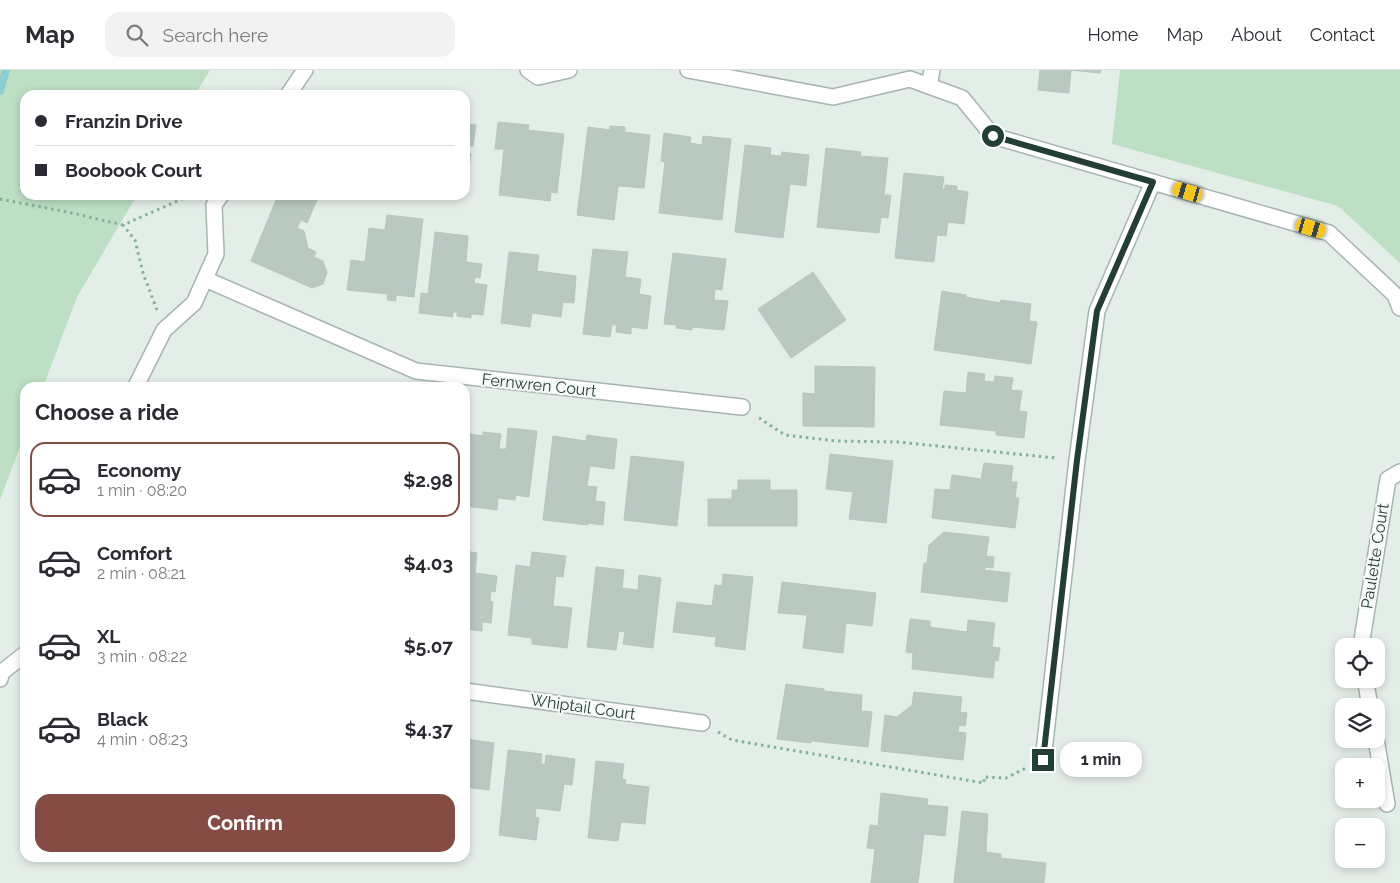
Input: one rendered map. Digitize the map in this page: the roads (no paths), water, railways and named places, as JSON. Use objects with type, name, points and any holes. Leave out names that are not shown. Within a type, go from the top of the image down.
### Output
[{"type":"street","points":[[291,90],[305,70]]},
{"type":"street","points":[[528,70],[538,77],[569,70]]},
{"type":"street","points":[[688,70],[833,97],[910,79],[962,98],[993,136],[1329,233],[1395,295],[1400,308]]},
{"type":"street","points":[[929,86],[932,70]]},
{"type":"street","points":[[1043,760],[1077,460],[1097,311],[1153,182]]},
{"type":"street","points":[[138,382],[164,330],[194,303],[216,254],[214,205],[218,200]]},
{"type":"street","name":"Fernwren Court","points":[[205,279],[416,372],[742,406]]},
{"type":"street","name":"Paulette Court","points":[[1362,638],[1388,479],[1400,472]]},
{"type":"street","points":[[0,679],[2,672],[20,658]]},
{"type":"street","name":"Whiptail Court","points":[[470,692],[702,723]]},
{"type":"street","points":[[1378,748],[1387,804]]},
{"type":"waterway","points":[[0,91],[6,70]]}]
